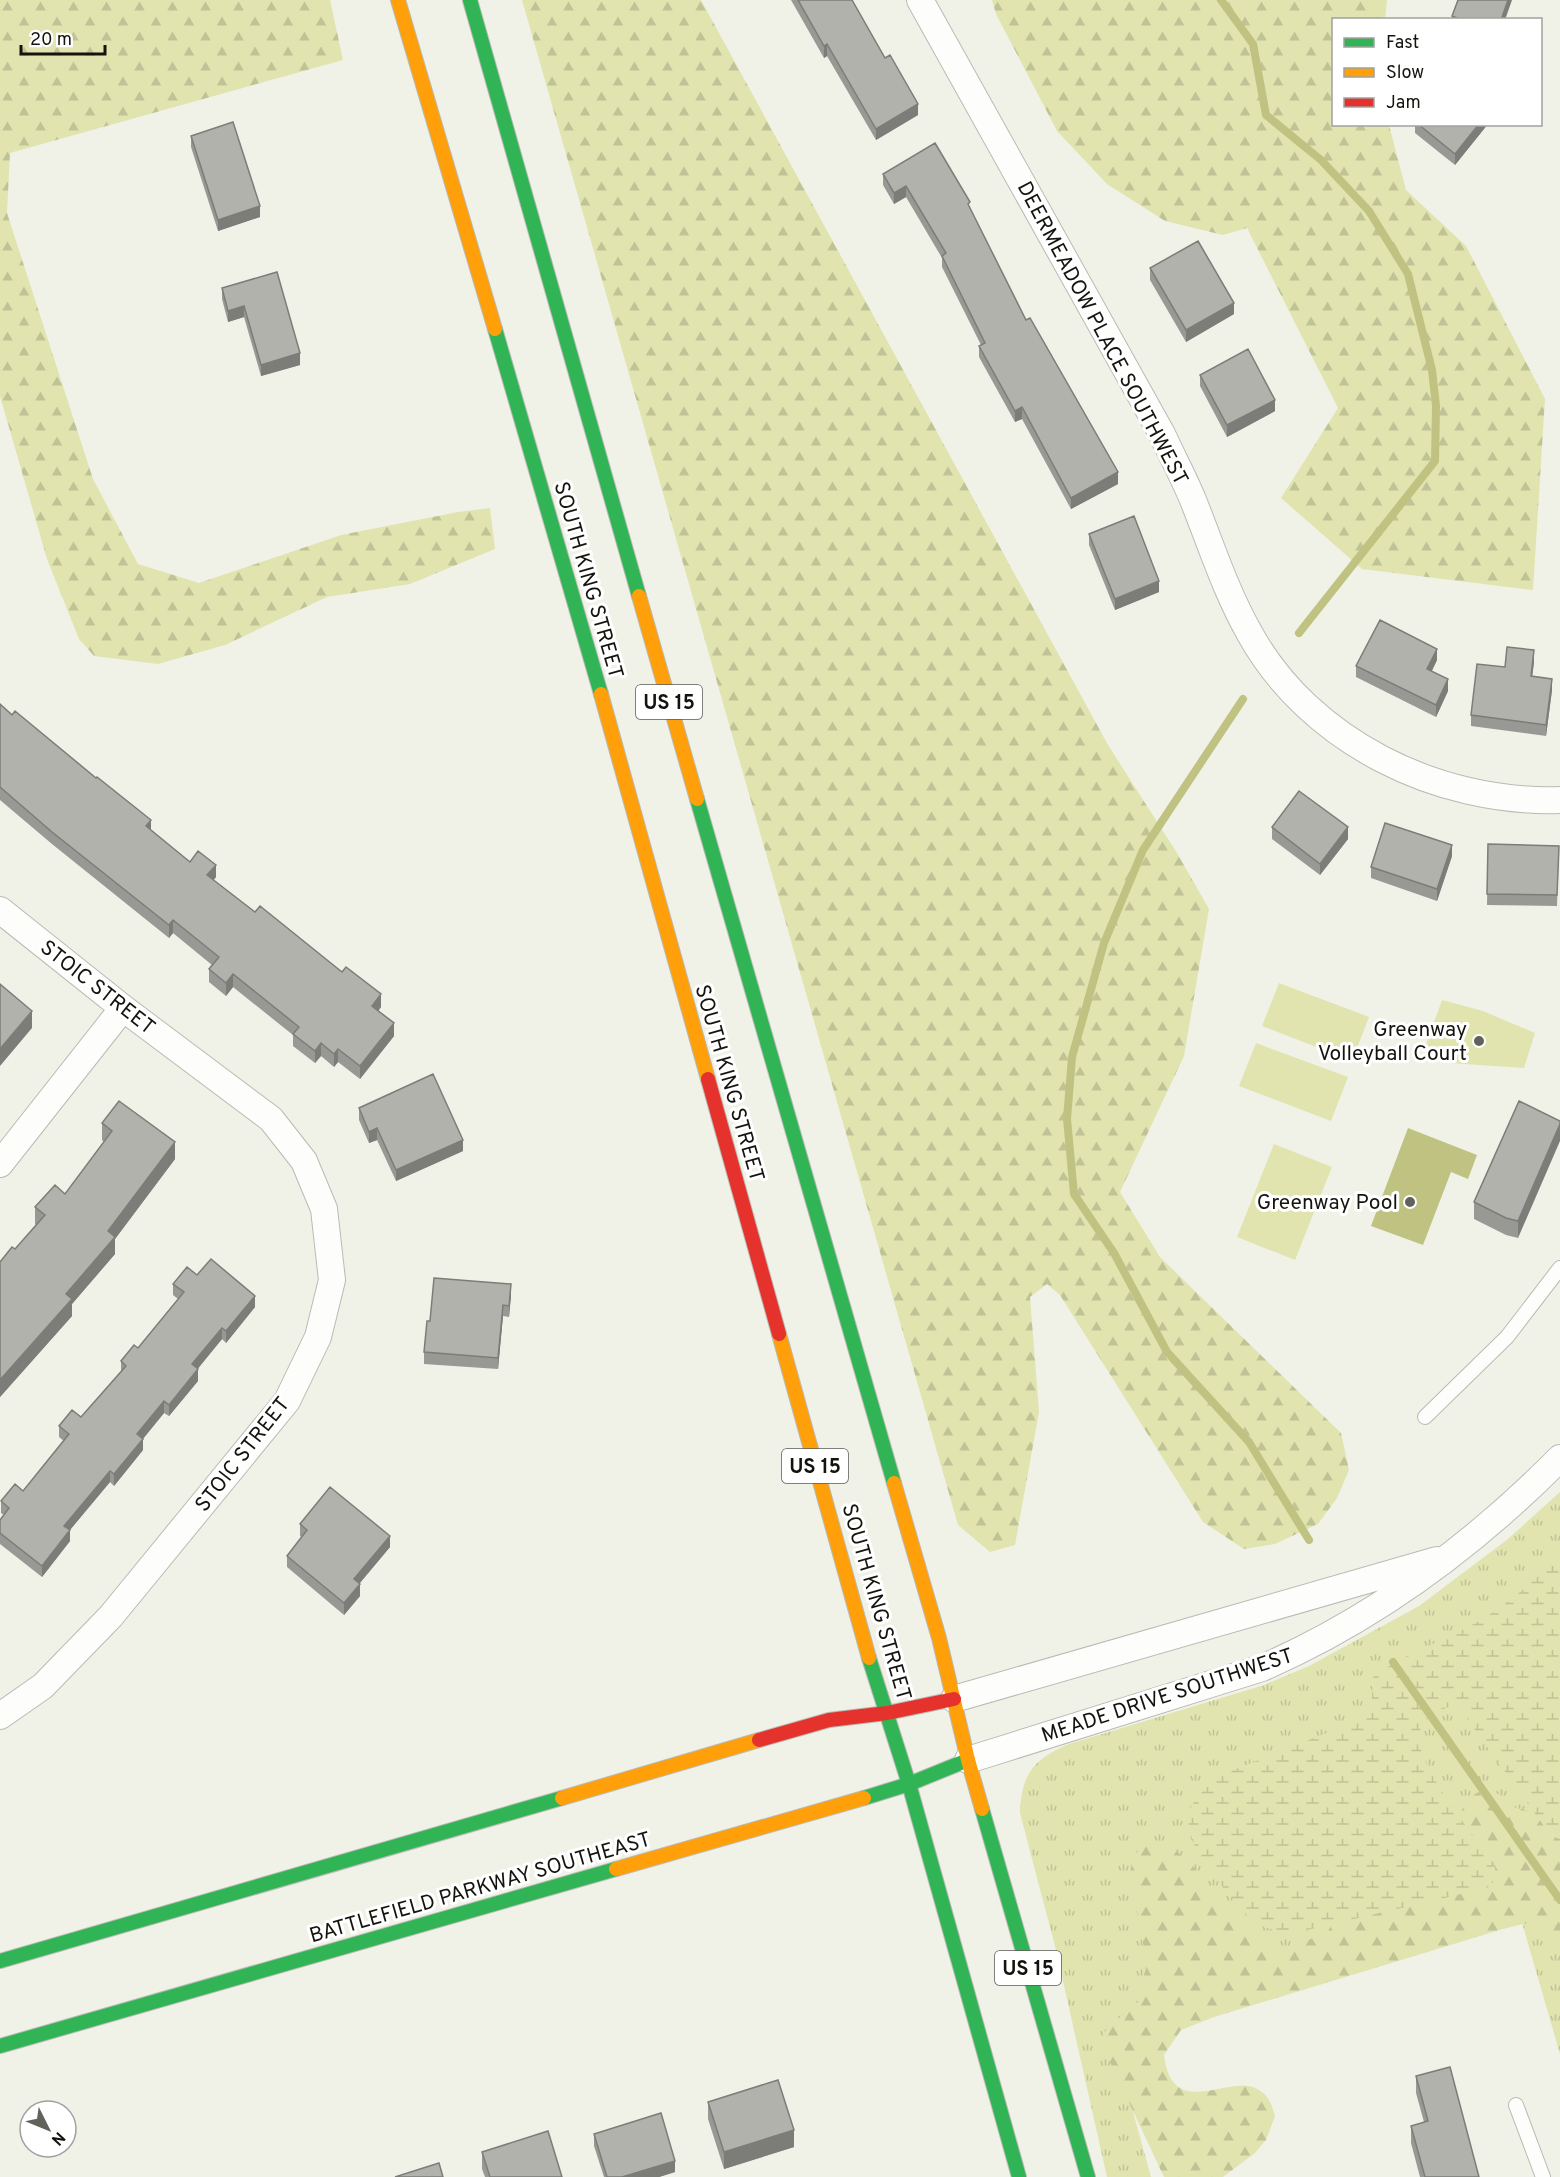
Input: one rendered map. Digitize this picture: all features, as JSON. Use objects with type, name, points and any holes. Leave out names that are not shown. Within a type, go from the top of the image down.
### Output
[{"type":"main road","name":"SOUTH KING STREET","points":[[398,0],[566,569],[864,1641],[909,1784],[1019,2177]]},
{"type":"main road","name":"SOUTH KING STREET","points":[[470,0],[600,462],[939,1638],[969,1760],[1088,2177]]},
{"type":"main road","points":[[0,1961],[829,1720],[887,1713],[954,1699]]},
{"type":"main road","name":"BATTLEFIELD PARKWAY SOUTHEAST","points":[[0,2046],[673,1854],[909,1784],[969,1760]]},
{"type":"street","name":"DEERMEADOW PLACE SOUTHWEST","points":[[920,0],[1162,434],[1192,498],[1227,587],[1250,635],[1276,674],[1312,712],[1348,739],[1394,765],[1445,784],[1491,795],[1560,800]]},
{"type":"street","name":"STOIC STREET","points":[[0,910],[123,1008],[271,1119],[304,1161],[324,1209],[332,1280],[318,1337],[287,1401],[111,1617],[43,1686],[0,1716]]},
{"type":"street","points":[[0,1164],[123,1008]]},
{"type":"street","name":"MEADE DRIVE SOUTHWEST","points":[[969,1760],[1262,1668],[1302,1650],[1376,1609],[1410,1587],[1496,1516],[1560,1458]]},
{"type":"street","name":"MEADE DRIVE SOUTHWEST","points":[[954,1699],[1289,1604],[1448,1556]]},
{"type":"lane","points":[[1425,1417],[1507,1337],[1560,1268]]},
{"type":"lane","points":[[1516,2105],[1543,2177]]},
{"type":"green space","points":[[0,0],[330,0],[343,60],[10,153],[7,213],[93,479],[138,564],[199,583],[341,535],[490,508],[495,549],[410,584],[327,597],[225,645],[158,664],[94,656],[79,639],[47,559],[0,396]]},
{"type":"green space","points":[[522,0],[701,0],[1108,745],[1177,853],[1209,909],[1184,1056],[1120,1192],[1160,1257],[1341,1433],[1349,1470],[1337,1498],[1318,1524],[1275,1544],[1244,1549],[1203,1522],[1060,1295],[1047,1284],[1030,1297],[1039,1412],[1015,1545],[990,1552],[958,1525]]},
{"type":"green space","points":[[992,0],[1387,0],[1385,18],[1332,18],[1332,126],[1389,126],[1406,190],[1466,246],[1545,399],[1533,590],[1362,569],[1281,498],[1338,408],[1247,228],[1223,235],[1165,221],[1107,184],[1057,131],[996,14]]},
{"type":"green space","points":[[1279,983],[1369,1017],[1352,1061],[1262,1026]]},
{"type":"green space","name":"Greenway Volleyball Court","points":[[1442,1000],[1483,1011],[1535,1033],[1524,1068],[1450,1063],[1424,1050]]},
{"type":"green space","points":[[1256,1043],[1348,1077],[1331,1121],[1239,1086]]},
{"type":"green space","points":[[1274,1144],[1332,1167],[1295,1260],[1237,1237]]},
{"type":"green space","points":[[1560,1492],[1560,2054],[1516,1902],[1112,2036],[1151,2177],[1107,2177],[1056,1950],[1020,1813],[1023,1788],[1032,1770],[1038,1762],[1069,1744],[1264,1685],[1309,1666],[1419,1606],[1508,1539]]},
{"type":"green space","points":[[1560,1557],[1560,1839],[1551,1836],[1463,1713],[1451,1706],[1439,1711],[1424,1722],[1419,1741],[1423,1755],[1439,1787],[1494,1864],[1497,1878],[1487,1888],[1298,1932],[1270,1929],[1248,1916],[1214,1876],[1194,1845],[1188,1817],[1200,1794],[1231,1771],[1354,1722],[1370,1704],[1372,1678],[1398,1661],[1492,1613]]},
{"type":"green space","points":[[1488,1789],[1504,1797],[1516,1808],[1538,1813],[1560,1814],[1560,1946],[1547,1940],[1536,1927],[1527,1923],[1214,2017],[1181,2030],[1164,2055],[1170,2076],[1179,2087],[1191,2092],[1250,2086],[1267,2097],[1275,2116],[1266,2140],[1255,2153],[1223,2177],[1164,2177],[1102,2045],[1105,2031],[1145,1996],[1146,1959],[1130,1875],[1132,1860],[1141,1847],[1154,1843],[1166,1843],[1190,1862],[1235,1923],[1269,1944],[1280,1948],[1298,1945],[1328,1931],[1343,1906],[1456,1828],[1460,1814],[1470,1798]]},
{"type":"shaded area","name":"Greenway Pool","points":[[1408,1128],[1477,1155],[1468,1179],[1451,1172],[1423,1245],[1371,1226]]},
{"type":"building","points":[[798,0],[852,0],[885,58],[890,55],[918,104],[876,129],[827,44],[824,46]]},
{"type":"building","points":[[1458,0],[1508,0],[1502,18],[1452,16]]},
{"type":"building","points":[[233,122],[260,206],[218,220],[191,136]]},
{"type":"building","points":[[1420,126],[1477,126],[1455,154]]},
{"type":"building","points":[[935,143],[970,202],[968,204],[1026,320],[1030,318],[1118,472],[1071,498],[1022,407],[1015,411],[979,346],[985,343],[942,256],[946,253],[906,186],[894,193],[883,174]]},
{"type":"building","points":[[1198,241],[1234,303],[1186,330],[1150,268]]},
{"type":"building","points":[[277,272],[300,353],[261,365],[244,306],[228,311],[222,288]]},
{"type":"building","points":[[1248,349],[1275,400],[1227,425],[1200,375]]},
{"type":"building","points":[[1134,516],[1159,581],[1115,599],[1089,534]]},
{"type":"building","points":[[1380,620],[1437,649],[1427,669],[1448,679],[1436,705],[1356,666]]},
{"type":"building","points":[[1507,647],[1534,650],[1531,676],[1552,679],[1546,725],[1471,715],[1477,664],[1505,667]]},
{"type":"building","points":[[0,704],[12,715],[15,711],[151,820],[146,826],[190,862],[198,851],[216,865],[207,875],[255,912],[260,906],[342,972],[346,967],[381,994],[372,1006],[394,1023],[360,1066],[338,1049],[334,1054],[321,1043],[315,1051],[293,1034],[299,1027],[233,974],[226,983],[209,969],[219,957],[173,920],[169,925],[52,832],[0,787]]},
{"type":"building","points":[[1299,791],[1348,827],[1320,864],[1272,827]]},
{"type":"building","points":[[1385,823],[1452,845],[1437,889],[1371,867]]},
{"type":"building","points":[[1488,844],[1559,846],[1557,895],[1487,894]]},
{"type":"building","points":[[0,984],[32,1011],[0,1049]]},
{"type":"building","points":[[433,1074],[463,1140],[396,1170],[377,1128],[369,1132],[359,1108]]},
{"type":"building","points":[[119,1101],[175,1142],[108,1231],[115,1237],[66,1294],[72,1299],[0,1380],[0,1262],[12,1247],[15,1249],[45,1215],[35,1207],[55,1185],[65,1194],[112,1131],[102,1123]]},
{"type":"building","points":[[1519,1101],[1560,1121],[1560,1124],[1518,1221],[1506,1218],[1474,1202]]},
{"type":"building","points":[[211,1259],[255,1296],[226,1331],[222,1328],[192,1364],[198,1369],[169,1405],[164,1401],[137,1434],[143,1439],[114,1474],[110,1471],[64,1526],[70,1530],[42,1566],[0,1533],[0,1520],[9,1508],[1,1501],[15,1484],[23,1491],[69,1434],[59,1426],[72,1410],[81,1417],[126,1366],[121,1361],[134,1345],[138,1348],[184,1292],[173,1284],[187,1267],[197,1275]]},
{"type":"building","points":[[434,1278],[511,1284],[509,1306],[503,1305],[498,1358],[424,1352]]},
{"type":"building","points":[[330,1487],[390,1536],[354,1579],[360,1584],[344,1603],[287,1556],[307,1530],[300,1524]]},
{"type":"building","points":[[1450,2067],[1479,2177],[1425,2177],[1411,2126],[1428,2121],[1416,2076]]},
{"type":"building","points":[[778,2080],[794,2130],[724,2152],[708,2102]]},
{"type":"building","points":[[661,2113],[675,2161],[622,2177],[607,2177],[594,2134]]},
{"type":"building","points":[[548,2131],[562,2177],[490,2177],[482,2152]]},
{"type":"building","points":[[439,2163],[443,2177],[395,2177]]},
{"type":"waterway","points":[[1221,0],[1253,44],[1266,115],[1321,160],[1369,211],[1408,274],[1432,370],[1436,406],[1435,461],[1299,633]]},
{"type":"waterway","points":[[1243,699],[1143,850],[1104,943],[1072,1057],[1067,1119],[1074,1194],[1114,1253],[1167,1352],[1249,1442],[1309,1540]]},
{"type":"waterway","points":[[1393,1662],[1560,1900]]},
{"type":"traffic: fast","points":[[470,0],[639,596]]},
{"type":"traffic: fast","points":[[495,329],[601,694]]},
{"type":"traffic: fast","points":[[697,799],[894,1483]]},
{"type":"traffic: fast","points":[[869,1658],[909,1784],[1019,2177]]},
{"type":"traffic: fast","points":[[864,1798],[909,1784],[968,1760]]},
{"type":"traffic: fast","points":[[0,1961],[562,1798]]},
{"type":"traffic: fast","points":[[982,1809],[1088,2177]]},
{"type":"traffic: fast","points":[[0,2046],[616,1869]]},
{"type":"traffic: slow","points":[[398,0],[495,329]]},
{"type":"traffic: slow","points":[[639,596],[697,799]]},
{"type":"traffic: slow","points":[[601,694],[708,1079]]},
{"type":"traffic: slow","points":[[779,1334],[869,1658]]},
{"type":"traffic: slow","points":[[894,1483],[939,1638],[982,1809]]},
{"type":"traffic: slow","points":[[562,1798],[759,1740]]},
{"type":"traffic: slow","points":[[616,1869],[864,1798]]},
{"type":"traffic: jam","points":[[708,1079],[779,1334]]},
{"type":"traffic: jam","points":[[759,1740],[829,1720],[887,1713],[954,1699]]},
{"type":"place","name":"Greenway Volleyball Court","points":[[1479,1041]]},
{"type":"place","name":"Greenway Pool","points":[[1410,1202]]}]
